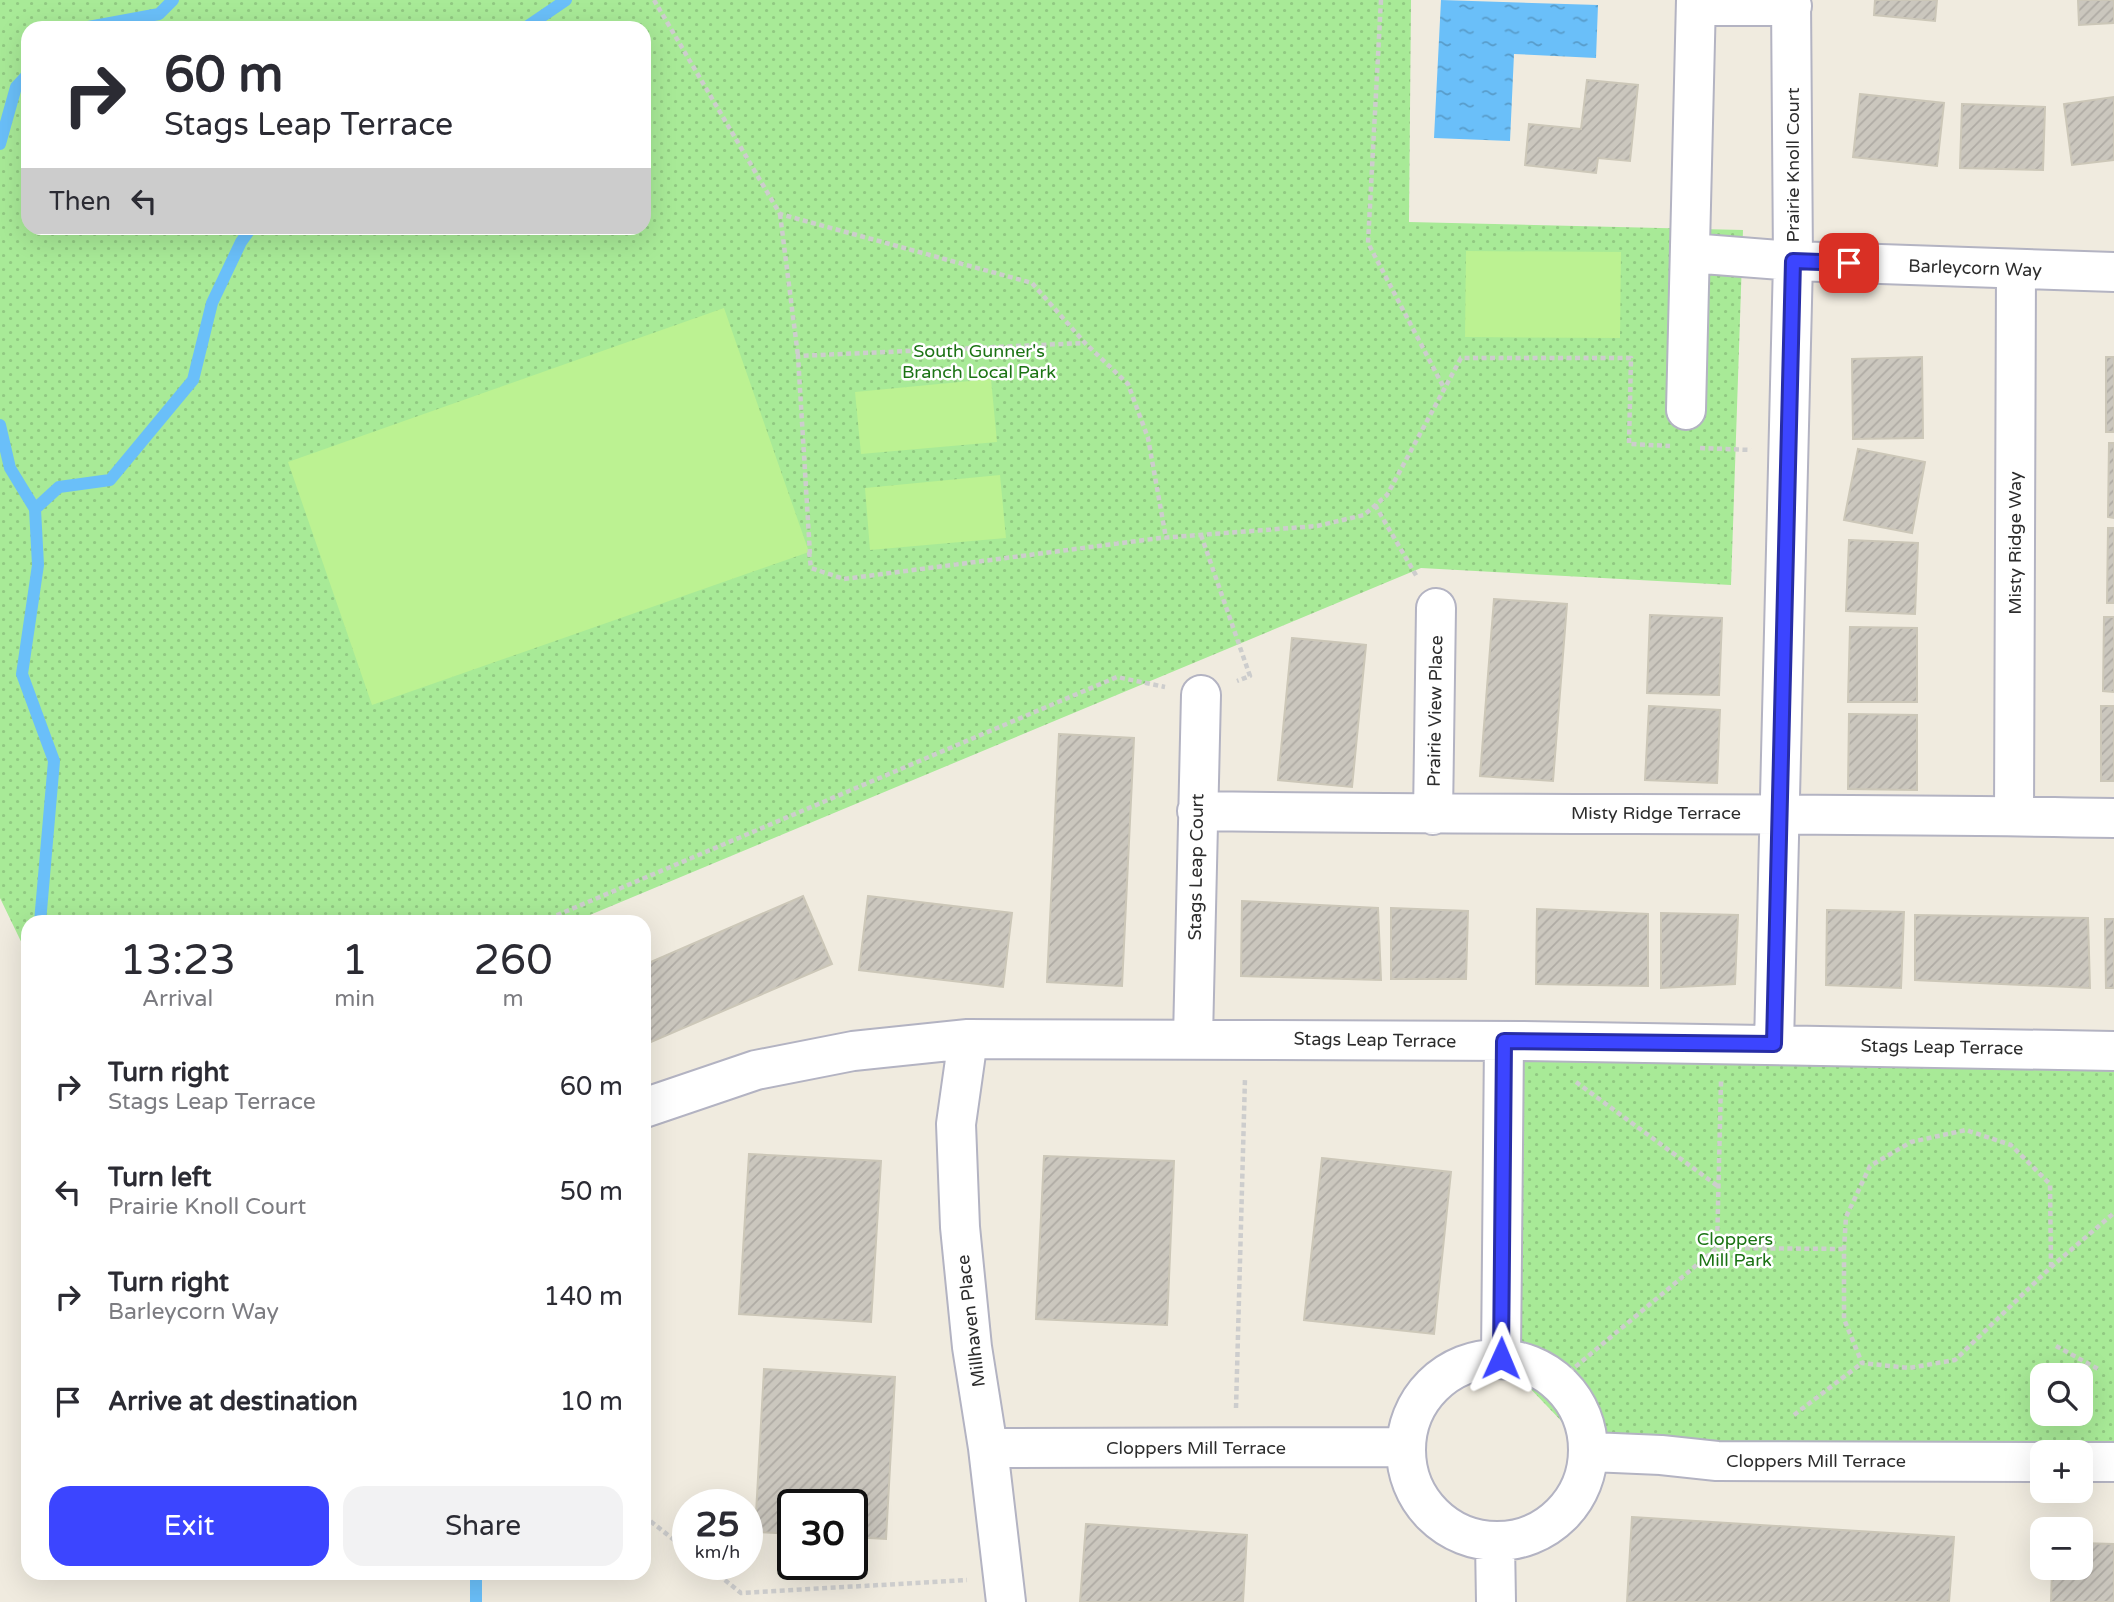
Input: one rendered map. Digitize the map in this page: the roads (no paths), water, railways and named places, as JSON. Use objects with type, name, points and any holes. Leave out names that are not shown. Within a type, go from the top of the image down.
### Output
[{"type":"street","points":[[1684,428],[1696,3],[1791,3]]},
{"type":"street","name":"Prairie Knoll Court","points":[[1774,1044],[1793,261],[1791,3]]},
{"type":"street","name":"Barleycorn Way","points":[[1690,253],[1793,261],[2114,272]]},
{"type":"street","name":"Misty Ridge Way","points":[[2014,816],[2016,270]]},
{"type":"street","name":"Prairie View Place","points":[[1433,814],[1436,608]]},
{"type":"street","name":"Stags Leap Court","points":[[1193,1038],[1201,695]]},
{"type":"street","name":"Misty Ridge Terrace","points":[[1197,811],[1433,814],[1780,813],[2114,818]]},
{"type":"street","name":"Stags Leap Terrace","points":[[651,1106],[756,1070],[853,1051],[968,1038],[1722,1043],[2114,1051]]},
{"type":"street","name":"Millhaven Place","points":[[968,1038],[956,1124],[960,1227],[972,1347],[988,1448],[1004,1590]]},
{"type":"street","points":[[1501,1358],[1513,1041]]},
{"type":"street","points":[[1501,1358],[1542,1370],[1576,1402],[1586,1425],[1591,1452],[1578,1496],[1553,1521],[1522,1539],[1495,1542],[1472,1538],[1450,1529],[1432,1514],[1409,1476],[1405,1447],[1408,1423],[1416,1406],[1447,1372],[1472,1362],[1501,1358]]},
{"type":"street","name":"Cloppers Mill Terrace","points":[[988,1448],[1405,1447]]},
{"type":"street","name":"Cloppers Mill Terrace","points":[[1591,1452],[1717,1461],[2030,1462]]},
{"type":"street","points":[[2093,1462],[2114,1462]]},
{"type":"street","points":[[1495,1542],[1496,1602]]},
{"type":"water","points":[[1441,0],[1598,5],[1596,58],[1514,54],[1510,141],[1434,138]]},
{"type":"waterway","points":[[121,21],[159,14],[173,0]]},
{"type":"waterway","points":[[535,21],[566,0]]},
{"type":"waterway","points":[[0,144],[16,87],[21,82]]},
{"type":"waterway","points":[[41,915],[54,761],[22,674],[38,565],[35,509],[59,487],[110,480],[193,380],[212,303],[246,235]]},
{"type":"waterway","points":[[0,425],[10,468],[35,509]]},
{"type":"waterway","points":[[476,1580],[476,1602]]},
{"type":"park label","name":"South Gunner's Branch Local Park","points":[[979,361]]},
{"type":"park label","name":"Cloppers Mill Park","points":[[1735,1249]]}]
